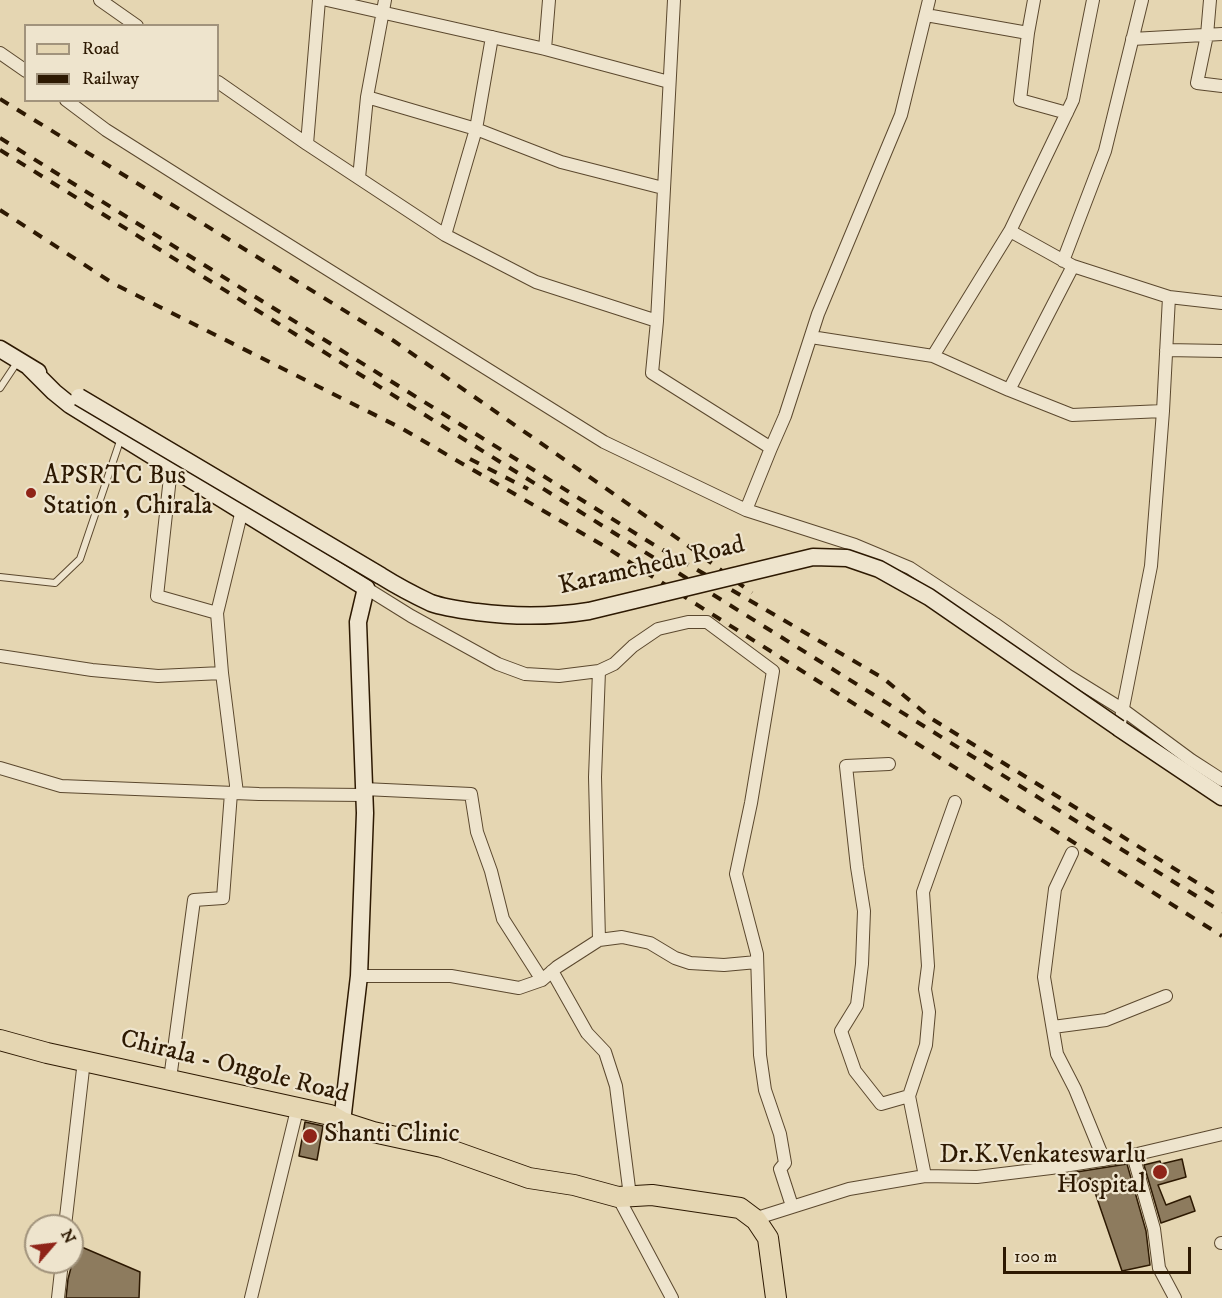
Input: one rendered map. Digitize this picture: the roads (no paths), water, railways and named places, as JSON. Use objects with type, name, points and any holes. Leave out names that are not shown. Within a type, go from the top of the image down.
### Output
[{"type":"main road","name":"Chirala - Ongole Road","points":[[0,1040],[47,1053],[330,1115],[342,1122],[373,1132],[441,1147],[529,1178],[574,1185],[624,1197],[652,1195],[740,1208],[754,1219]]},
{"type":"main road","points":[[0,1049],[328,1126],[342,1122]]},
{"type":"main road","points":[[754,1219],[768,1238],[776,1298]]},
{"type":"street","points":[[101,0],[133,24]]},
{"type":"street","points":[[307,144],[319,0]]},
{"type":"street","points":[[327,0],[546,49],[669,82]]},
{"type":"street","points":[[359,178],[367,97],[385,0]]},
{"type":"street","points":[[546,49],[549,0]]},
{"type":"street","points":[[674,0],[657,321],[652,373],[771,448]]},
{"type":"street","points":[[746,510],[785,416],[818,314],[901,115],[929,0]]},
{"type":"street","points":[[1034,0],[1020,100],[1067,113]]},
{"type":"street","points":[[933,356],[1010,231],[1073,100],[1094,0]]},
{"type":"street","points":[[1009,390],[1068,264],[1105,151],[1142,0]]},
{"type":"street","points":[[1210,0],[1207,35],[1197,83],[1222,86]]},
{"type":"street","points":[[926,15],[1028,33]]},
{"type":"street","points":[[1132,39],[1222,34]]},
{"type":"street","points":[[445,235],[476,129],[492,37]]},
{"type":"street","points":[[0,53],[24,70]]},
{"type":"street","points":[[219,83],[445,235],[536,282],[657,321]]},
{"type":"street","points":[[367,97],[476,129],[561,162],[663,188]]},
{"type":"street","points":[[69,102],[106,130],[604,441],[746,510],[855,545],[910,568],[1067,675],[1122,709],[1222,780]]},
{"type":"street","points":[[1010,231],[1068,264],[1169,297],[1222,303]]},
{"type":"street","points":[[1119,728],[1150,566],[1163,411],[1169,297]]},
{"type":"street","points":[[811,337],[933,356],[1072,415],[1163,411]]},
{"type":"street","points":[[0,349],[23,363],[70,405],[121,438],[242,510],[411,616],[498,664],[525,674],[559,676],[599,671],[614,664],[633,646],[658,629],[688,621],[707,622],[773,671],[751,803],[736,874],[757,954],[760,1055],[765,1090],[780,1134],[785,1163],[780,1169],[792,1206]]},
{"type":"street","points":[[1166,350],[1222,351]]},
{"type":"street","name":"Karamchedu Road","points":[[23,363],[381,576],[433,604],[490,614],[559,616],[813,557],[848,558],[879,569],[929,597],[1222,797]]},
{"type":"street","points":[[171,468],[157,596],[217,613]]},
{"type":"street","points":[[170,1079],[194,900],[223,898],[234,793],[217,613],[242,510]]},
{"type":"street","points":[[342,1122],[359,976],[364,792],[358,622],[366,588]]},
{"type":"street","points":[[0,656],[92,670],[158,676],[222,673]]},
{"type":"street","points":[[599,671],[595,777],[599,940]]},
{"type":"street","points":[[889,764],[846,766],[864,911],[862,964],[857,1005],[841,1031],[855,1071],[881,1104],[909,1096]]},
{"type":"street","points":[[0,768],[61,786],[234,793],[471,794],[477,832],[491,871],[503,919],[542,980]]},
{"type":"street","points":[[925,1176],[909,1096],[926,1045],[929,1012],[925,989],[928,966],[923,892],[955,802]]},
{"type":"street","points":[[1072,853],[1055,889],[1044,977],[1057,1054],[1075,1089],[1104,1160]]},
{"type":"street","points":[[359,976],[451,976],[519,988],[542,980],[599,940],[622,937],[650,943],[675,958],[690,963],[724,965],[757,962]]},
{"type":"street","points":[[552,971],[586,1033],[605,1052],[616,1086],[624,1197],[672,1298]]},
{"type":"street","points":[[1053,1027],[1106,1020],[1166,996]]},
{"type":"street","points":[[66,1214],[83,1069]]},
{"type":"street","points":[[251,1298],[295,1118]]},
{"type":"street","points":[[754,1219],[849,1189],[925,1176],[977,1177],[1104,1160],[1222,1134]]},
{"type":"street","points":[[1133,1155],[1154,1229],[1159,1268],[1175,1298]]},
{"type":"street","points":[[58,1298],[61,1274]]},
{"type":"lane","points":[[0,388],[23,363]]},
{"type":"lane","points":[[0,577],[55,583],[80,559],[121,438]]},
{"type":"railway","points":[[0,99],[394,341],[680,540],[752,593]]},
{"type":"railway","points":[[0,138],[651,543],[883,678],[932,719],[1222,898]]},
{"type":"railway","points":[[0,150],[1222,912]]},
{"type":"railway","points":[[0,210],[114,284],[401,428],[604,546],[1222,936]]},
{"type":"railway","points":[[470,459],[528,489]]},
{"type":"place","name":"APSRTC Bus Station , Chirala","points":[[31,493]]},
{"type":"place","name":"Shanti Clinic","points":[[310,1136]]},
{"type":"place","name":"Dr.K.Venkateswarlu Hospital","points":[[1160,1172]]}]
